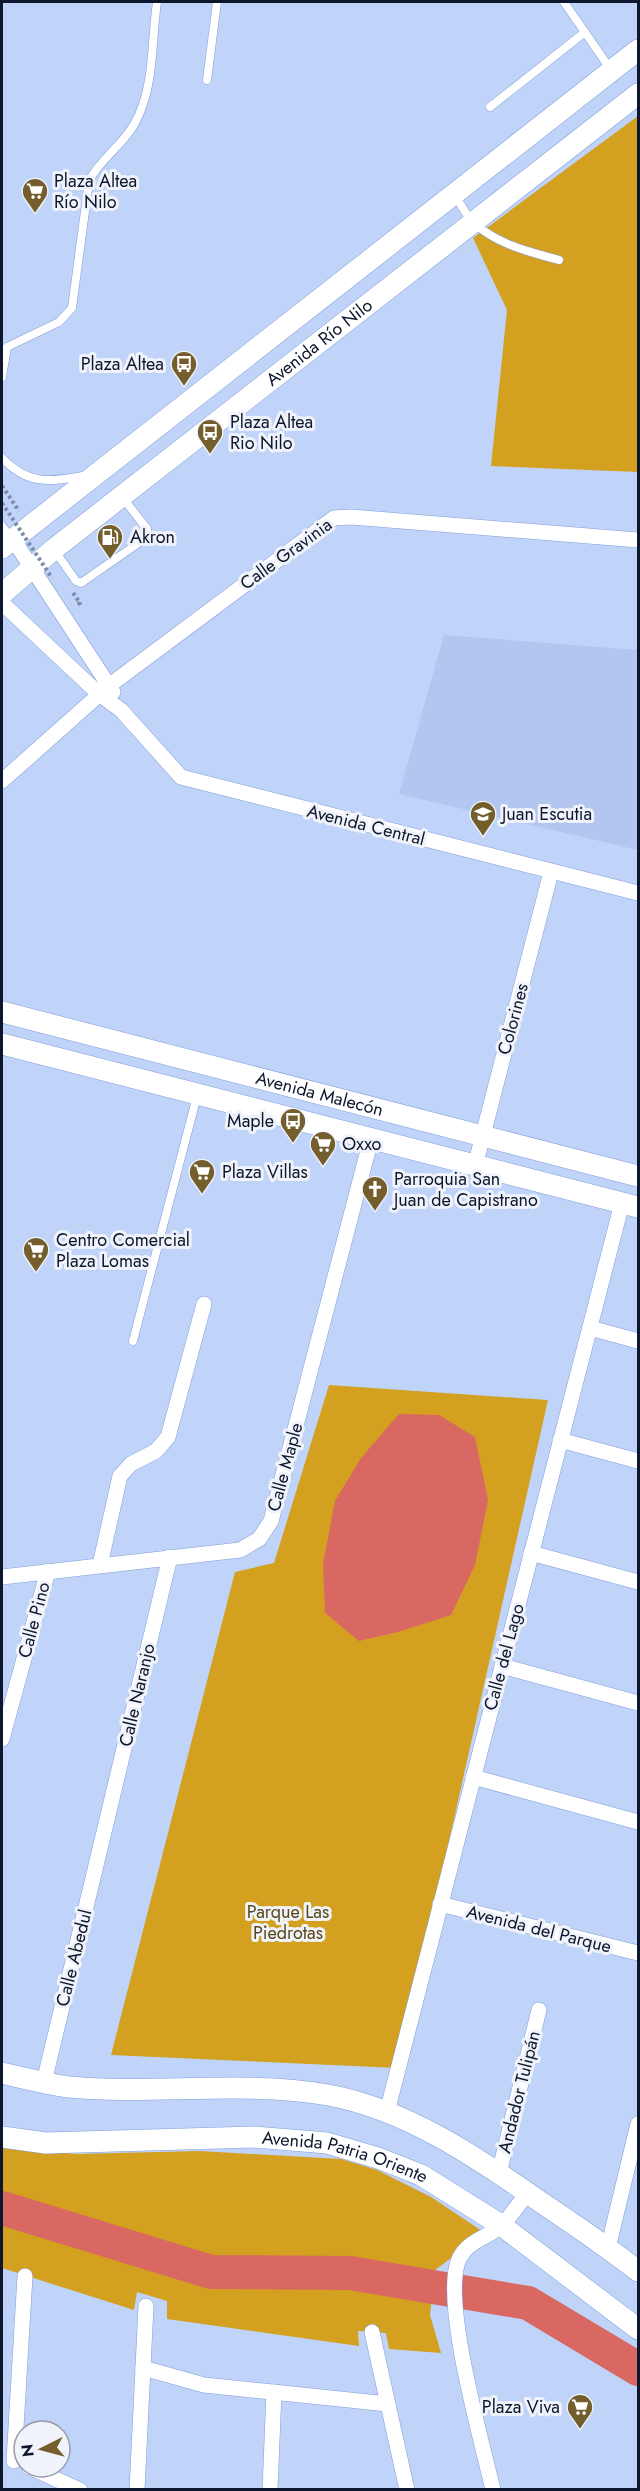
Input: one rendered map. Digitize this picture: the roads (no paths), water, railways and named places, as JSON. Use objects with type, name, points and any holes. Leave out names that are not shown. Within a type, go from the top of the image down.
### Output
[{"type":"street","name":"Avenida Río Nilo","points":[[11,535],[97,474],[639,50]]},
{"type":"street","name":"Avenida Río Nilo","points":[[2,594],[54,549],[639,94]]},
{"type":"street","points":[[125,452],[132,452],[143,459],[147,471],[141,482]]},
{"type":"street","name":"Calle Gravinia","points":[[2,781],[105,689],[334,518],[351,517],[639,540]]},
{"type":"street","name":"Avenida Central","points":[[11,535],[33,567],[105,689],[176,773],[188,780],[639,893]]},
{"type":"street","name":"Avenida Central","points":[[2,603],[105,689]]},
{"type":"street","name":"Colorines","points":[[475,1166],[551,872]]},
{"type":"street","name":"Avenida Malecón","points":[[2,1012],[639,1176]]},
{"type":"street","name":"Avenida Malecón","points":[[2,1044],[630,1205]]},
{"type":"street","name":"Calle Maple","points":[[2,1577],[240,1550],[259,1539],[271,1521],[371,1139]]},
{"type":"street","name":"Calle del Lago","points":[[387,2112],[590,1328],[630,1205]]},
{"type":"street","points":[[100,1565],[120,1476],[131,1464],[156,1452],[168,1437],[204,1304]]},
{"type":"street","points":[[590,1328],[639,1341]]},
{"type":"street","points":[[560,1440],[639,1461]]},
{"type":"street","points":[[531,1553],[639,1582]]},
{"type":"street","name":"Calle Naranjo","points":[[104,1834],[170,1557]]},
{"type":"street","name":"Calle Pino","points":[[2,1739],[48,1571]]},
{"type":"street","points":[[502,1665],[639,1703]]},
{"type":"street","points":[[473,1777],[639,1822]]},
{"type":"street","name":"Calle Abedul","points":[[44,2082],[104,1834]]},
{"type":"street","name":"Avenida del Parque","points":[[440,1904],[639,1953]]},
{"type":"street","name":"Andador Tulipán","points":[[499,2173],[539,2010]]},
{"type":"street","points":[[2,2073],[68,2086],[123,2089],[256,2089],[328,2095],[387,2112],[449,2143],[499,2173],[639,2271]]},
{"type":"street","points":[[608,2248],[639,2124]]},
{"type":"street","name":"Avenida Patria Oriente","points":[[2,2137],[46,2143],[254,2137],[327,2143],[378,2158],[421,2175],[501,2225],[639,2330]]},
{"type":"street","points":[[493,2490],[460,2342],[455,2307],[454,2276],[459,2259],[467,2246],[501,2225],[528,2193]]},
{"type":"street","points":[[19,2419],[25,2276]]},
{"type":"street","points":[[137,2490],[146,2306]]},
{"type":"street","points":[[372,2332],[407,2490]]},
{"type":"street","points":[[143,2368],[204,2385],[388,2404]]},
{"type":"street","points":[[270,2490],[274,2392]]},
{"type":"street","points":[[55,2479],[80,2490]]},
{"type":"lane","points":[[2,377],[4,345],[58,322],[72,308],[89,181],[93,171],[126,136],[141,111],[149,89],[157,2]]},
{"type":"lane","points":[[207,80],[217,2]]},
{"type":"lane","points":[[564,2],[612,71]]},
{"type":"lane","points":[[490,107],[585,32]]},
{"type":"lane","points":[[454,194],[473,222],[498,239],[525,251],[559,260]]},
{"type":"lane","points":[[2,458],[20,473],[38,480],[53,481],[97,474]]},
{"type":"lane","points":[[54,549],[76,581],[81,583],[147,537],[147,529],[122,496]]},
{"type":"lane","points":[[133,1341],[198,1095]]},
{"type":"waterway","points":[[2,2208],[211,2272],[350,2273],[528,2303],[638,2369]]},
{"type":"place","name":"Plaza Altea Río Nilo","points":[[35,214]]},
{"type":"place","name":"Plaza Altea","points":[[184,387]]},
{"type":"place","name":"Plaza Altea Rio Nilo","points":[[210,455]]},
{"type":"place","name":"Akron","points":[[110,560]]},
{"type":"place","name":"Juan Escutia","points":[[483,837]]},
{"type":"place","name":"Maple","points":[[293,1144]]},
{"type":"place","name":"Oxxo","points":[[323,1167]]},
{"type":"place","name":"Plaza Villas","points":[[202,1195]]},
{"type":"place","name":"Parroquia San Juan de Capistrano","points":[[375,1212]]},
{"type":"place","name":"Centro Comercial Plaza Lomas","points":[[36,1273]]},
{"type":"place","name":"Plaza Viva","points":[[580,2430]]},
{"type":"park label","name":"Parque Las Piedrotas","points":[[288,1922]]}]
